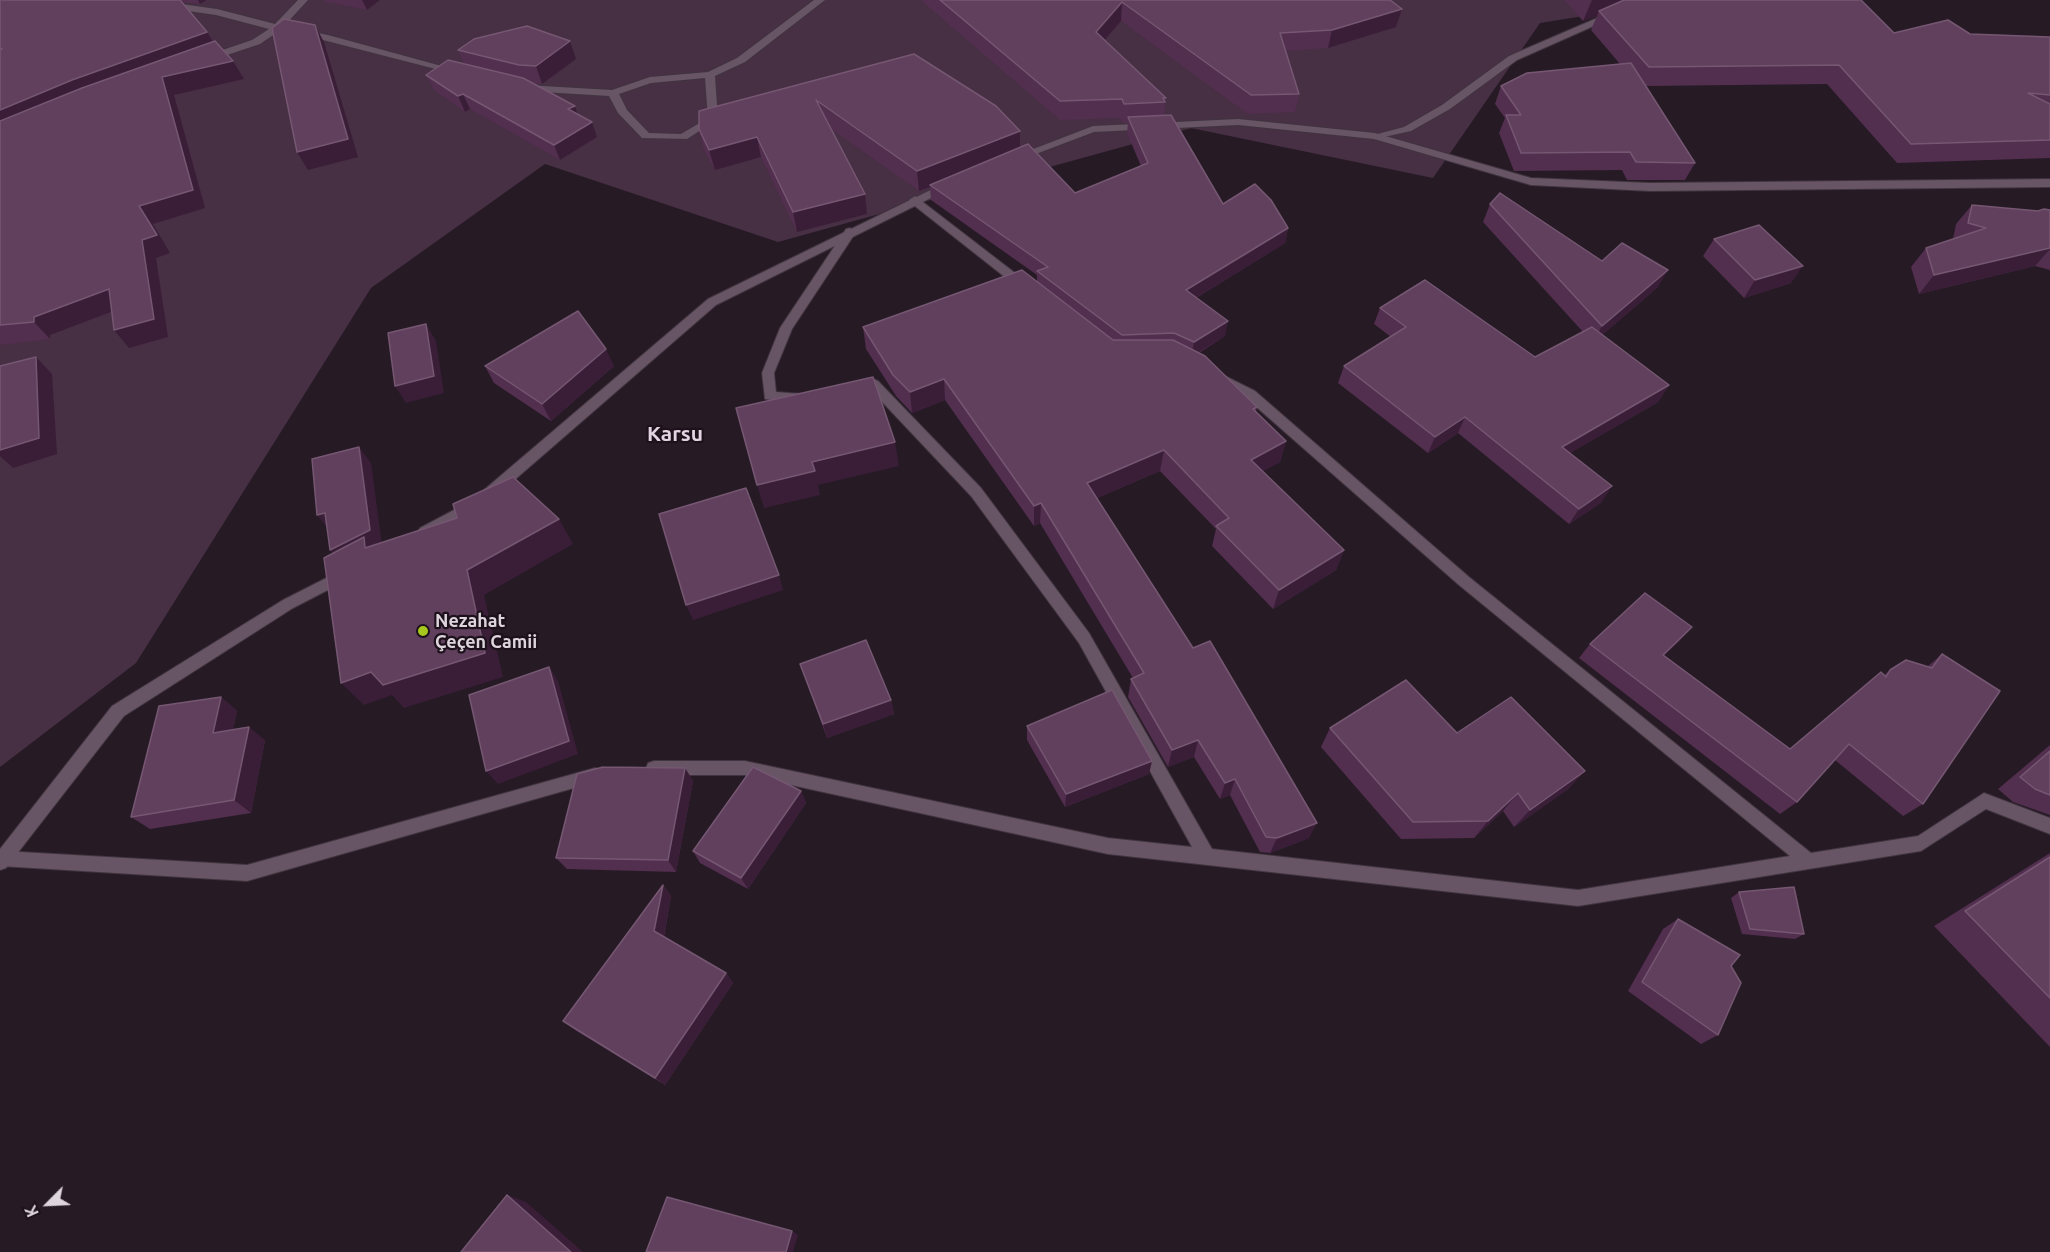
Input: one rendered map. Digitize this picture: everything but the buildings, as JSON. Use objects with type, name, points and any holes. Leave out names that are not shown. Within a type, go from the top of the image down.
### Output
[{"type":"street","points":[[132,0],[217,12],[470,75]]},
{"type":"street","points":[[201,61],[256,42],[277,28],[303,0]]},
{"type":"street","points":[[514,85],[614,93],[650,80],[710,75],[741,60],[819,0]]},
{"type":"street","points":[[1375,136],[1407,129],[1446,106],[1513,58],[1628,11]]},
{"type":"street","points":[[614,93],[622,111],[646,136],[684,137],[713,119],[710,75]]},
{"type":"street","points":[[999,164],[1093,129],[1238,123],[1375,136],[1531,181],[1650,188],[2050,183]]},
{"type":"street","points":[[414,538],[476,505],[711,302],[957,181]]},
{"type":"street","points":[[915,200],[1036,296]]},
{"type":"street","points":[[813,400],[770,396],[768,373],[786,328],[850,232]]},
{"type":"street","points":[[1202,369],[1250,394],[1464,581],[1810,862]]},
{"type":"street","points":[[843,392],[873,384],[976,492],[1084,638],[1207,857]]},
{"type":"street","points":[[1,861],[118,711],[288,604],[361,566]]},
{"type":"street","points":[[632,768],[745,768],[1108,846],[1578,898],[1921,843],[1984,801],[2050,826]]},
{"type":"street","points":[[1,861],[247,873],[611,771]]},
{"type":"shaded area","points":[[0,0],[1684,0],[1540,23],[1433,178],[1191,128],[778,242],[545,164],[371,288],[136,663],[0,767]]},
{"type":"place","name":"Nezahat Çeçen Camii","points":[[423,631]]},
{"type":"district","name":"Karsu","points":[[675,434]]}]
